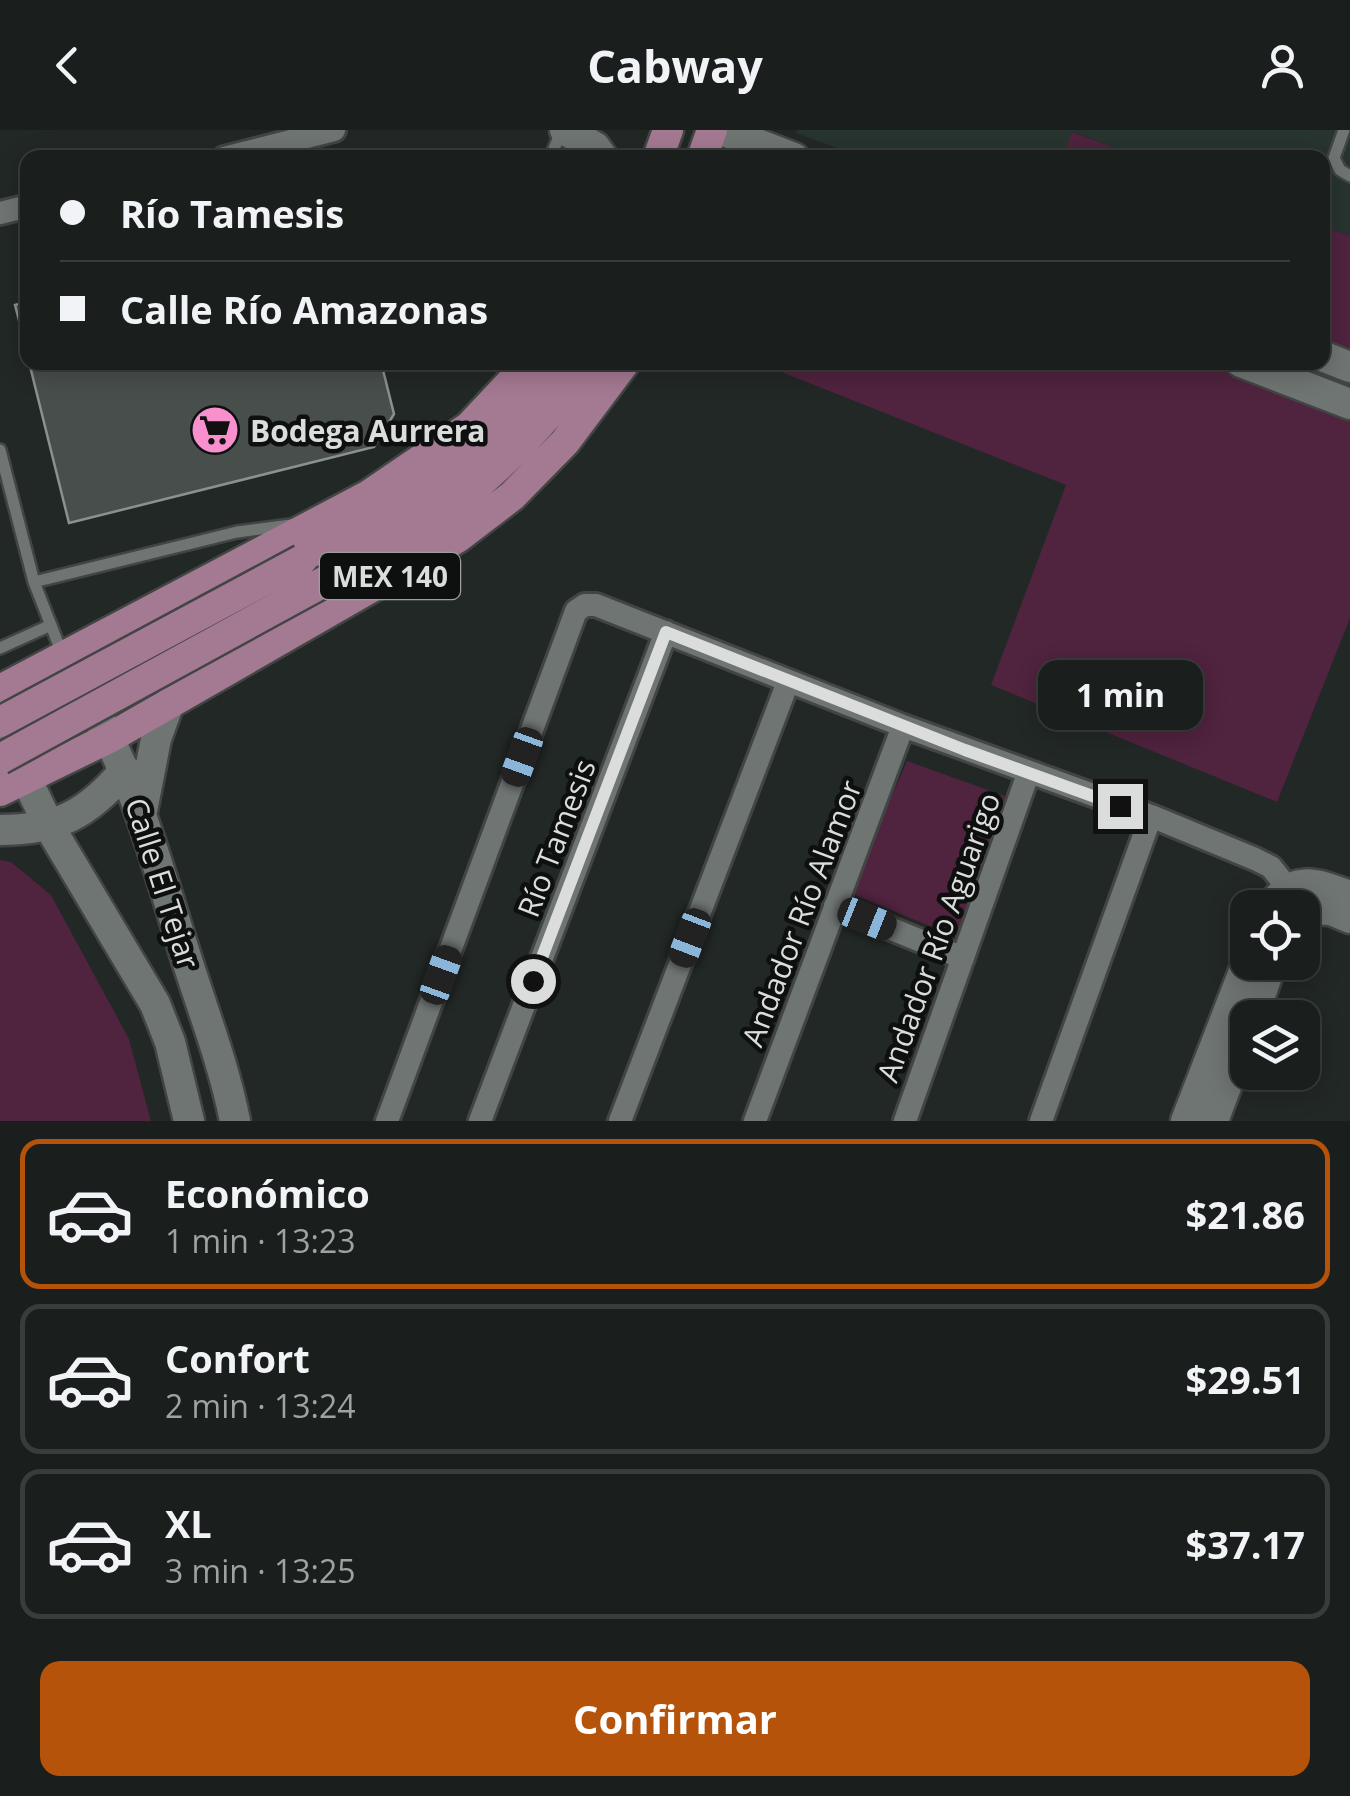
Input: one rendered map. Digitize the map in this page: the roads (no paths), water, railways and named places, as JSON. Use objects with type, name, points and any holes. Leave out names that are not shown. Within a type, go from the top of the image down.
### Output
[{"type":"main road","points":[[563,130],[599,145]]},
{"type":"main road","points":[[721,130],[773,150]]},
{"type":"main road","name":"MEX 140","points":[[0,690],[369,495],[469,426],[515,370]]},
{"type":"main road","name":"MEX 140","points":[[0,722],[411,502],[452,471],[509,418],[548,370]]},
{"type":"main road","name":"MEX 140","points":[[0,759],[407,534],[491,473],[553,412],[586,370]]},
{"type":"main road","name":"MEX 140","points":[[13,785],[111,736],[457,538],[512,496],[565,442],[619,370]]},
{"type":"main road","points":[[1262,370],[1350,404]]},
{"type":"main road","points":[[132,620],[126,646],[133,671],[143,682],[175,698],[156,740],[142,811]]},
{"type":"main road","name":"Calle El Tejar","points":[[63,658],[111,736],[142,811],[222,1061],[235,1121]]},
{"type":"main road","name":"Calle El Tejar","points":[[0,706],[13,785],[49,826],[154,1004],[170,1042],[189,1121]]},
{"type":"main road","points":[[0,830],[49,826],[82,812],[125,770]]},
{"type":"main road","points":[[1310,890],[1319,884],[1350,896]]},
{"type":"main road","points":[[1320,908],[1350,918]]},
{"type":"main road","points":[[1186,1121],[1241,980]]},
{"type":"main road","points":[[1212,1121],[1230,1074]]},
{"type":"street","points":[[255,150],[334,130]]},
{"type":"street","points":[[387,1121],[576,611],[585,605],[596,605],[1028,774],[1151,816],[1271,867],[1284,890]]},
{"type":"street","name":"Río Tamesis","points":[[480,1121],[666,632]]},
{"type":"street","points":[[620,1121],[788,682]]},
{"type":"street","name":"Andador Río Alamor","points":[[755,1121],[903,726]]},
{"type":"street","name":"Andador Río Aguarigo","points":[[905,1121],[1028,774]]},
{"type":"street","points":[[1041,1121],[1151,816]]},
{"type":"street","points":[[835,906],[963,958]]},
{"type":"lane","points":[[1344,130],[1334,158],[1340,170],[1350,176]]},
{"type":"lane","points":[[0,450],[34,582],[63,658]]},
{"type":"lane","points":[[34,582],[237,532],[316,523]]},
{"type":"lane","points":[[0,648],[51,625]]},
{"type":"place","name":"Bodega Aurrera","points":[[215,430]]}]
